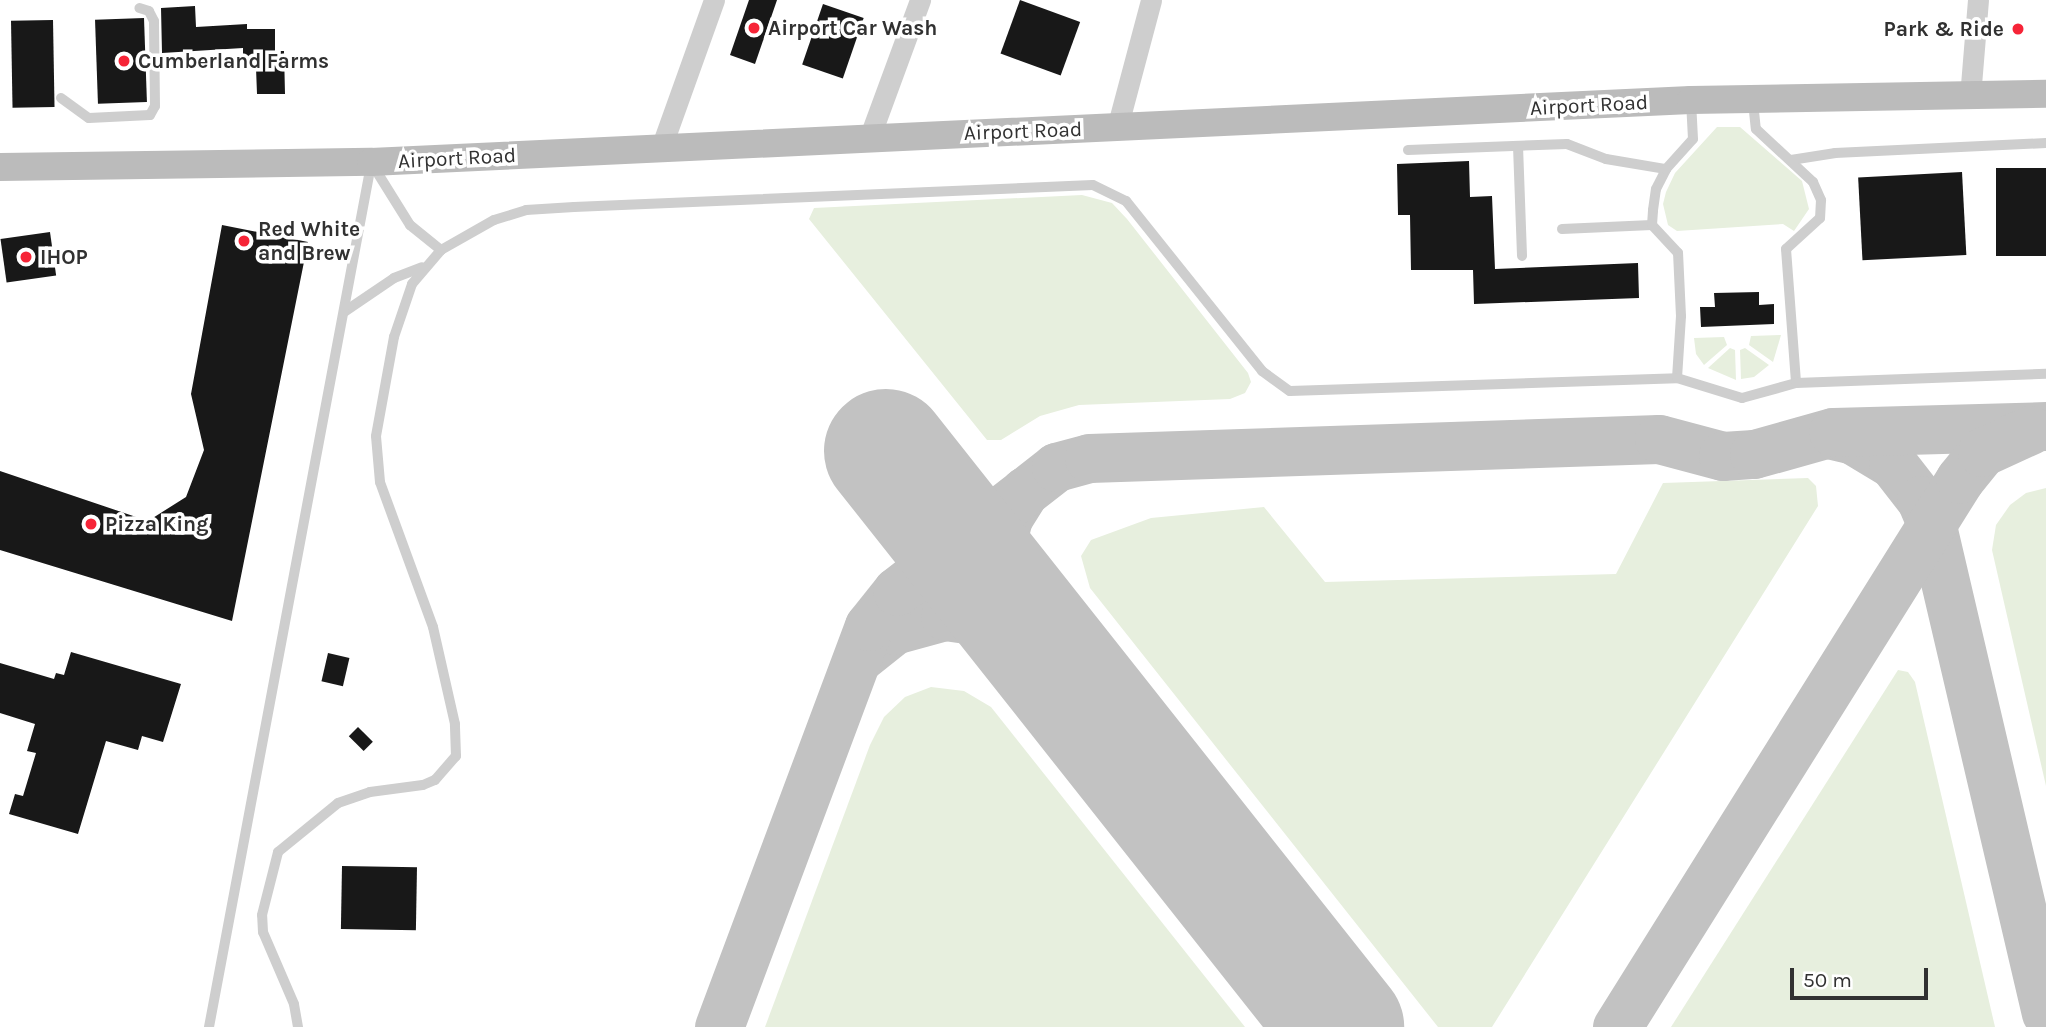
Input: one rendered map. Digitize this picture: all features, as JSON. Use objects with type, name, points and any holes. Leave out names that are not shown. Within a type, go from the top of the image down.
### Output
[{"type":"main road","name":"Airport Road","points":[[0,167],[371,162],[870,136],[1117,128],[1691,100],[2046,94]]},
{"type":"street","points":[[661,148],[714,0]]},
{"type":"street","points":[[870,136],[920,0]]},
{"type":"street","points":[[1117,128],[1151,0]]},
{"type":"street","points":[[1970,97],[1978,0]]},
{"type":"lane","points":[[61,99],[89,118],[150,115],[155,106],[154,21],[149,11],[139,8]]},
{"type":"lane","points":[[1753,99],[1756,129],[1813,182],[1821,200],[1820,218],[1786,249],[1796,383]]},
{"type":"lane","points":[[1677,378],[1681,316],[1678,253],[1652,225],[1656,189],[1667,169],[1693,139],[1691,100]]},
{"type":"lane","points":[[1791,160],[1835,153],[2046,143]]},
{"type":"lane","points":[[1408,150],[1567,144],[1605,159],[1667,169]]},
{"type":"lane","points":[[1518,146],[1522,256]]},
{"type":"lane","points":[[371,162],[410,225],[441,250]]},
{"type":"lane","points":[[209,1027],[371,162]]},
{"type":"lane","points":[[298,1027],[293,1004],[263,932],[262,915],[278,852],[338,803],[370,792],[423,785],[435,780],[456,756],[455,724],[431,617],[390,514],[376,449],[397,326],[412,284],[424,266],[441,250],[494,220],[526,211],[1093,185],[1126,201],[1262,371],[1290,391],[1677,378],[1742,398],[1796,383],[2046,374]]},
{"type":"lane","points":[[1562,229],[1652,225]]},
{"type":"lane","points":[[344,312],[394,278],[424,266]]},
{"type":"green space","points":[[1717,127],[1740,127],[1802,181],[1809,209],[1794,231],[1783,224],[1677,231],[1668,225],[1663,204],[1675,173]]},
{"type":"green space","points":[[1082,195],[1112,203],[1127,219],[1248,373],[1251,382],[1245,393],[1230,399],[1079,405],[1040,416],[1001,440],[987,440],[809,219],[814,208]]},
{"type":"green space","points":[[1781,335],[1773,362],[1749,345],[1751,336]]},
{"type":"green space","points":[[1724,337],[1727,345],[1704,365],[1696,354],[1694,338]]},
{"type":"green space","points":[[1730,348],[1735,350],[1736,380],[1708,368]]},
{"type":"green space","points":[[1745,348],[1769,365],[1754,377],[1741,379],[1740,350]]},
{"type":"green space","points":[[1808,478],[1816,486],[1818,506],[1492,1027],[1438,1027],[1090,588],[1081,556],[1091,540],[1151,518],[1264,507],[1325,582],[1616,574],[1663,483]]},
{"type":"green space","points":[[2046,488],[2046,786],[1992,550],[1996,525],[2010,505],[2026,493]]},
{"type":"green space","points":[[1898,670],[1908,672],[1915,682],[1995,1027],[1671,1027]]},
{"type":"green space","points":[[931,687],[964,691],[991,707],[1245,1027],[765,1027],[870,745],[884,717],[905,697]]},
{"type":"building","name":"Airport Car Wash","points":[[749,0],[777,0],[755,64],[730,55]]},
{"type":"building","points":[[1020,0],[1080,22],[1061,75],[1001,54]]},
{"type":"building","points":[[823,4],[864,18],[843,79],[802,65]]},
{"type":"building","points":[[195,6],[196,27],[247,24],[247,29],[275,29],[275,51],[284,51],[285,94],[257,94],[256,68],[243,68],[243,48],[162,53],[161,8]]},
{"type":"building","name":"Cumberland Farms","points":[[144,18],[147,102],[98,104],[95,20]]},
{"type":"building","points":[[53,20],[55,107],[13,108],[11,21]]},
{"type":"building","points":[[1469,161],[1470,197],[1492,196],[1495,269],[1638,263],[1639,298],[1474,304],[1473,270],[1411,270],[1410,215],[1398,215],[1397,164]]},
{"type":"building","points":[[1996,168],[2046,168],[2046,256],[1996,256]]},
{"type":"building","points":[[1962,172],[1966,255],[1862,260],[1858,177]]},
{"type":"building","points":[[222,225],[308,242],[232,621],[0,550],[0,471],[148,521],[186,497],[204,450],[191,394]]},
{"type":"building","name":"IHOP","points":[[50,232],[56,276],[7,283],[0,239]]},
{"type":"building","points":[[1759,292],[1759,305],[1774,304],[1774,324],[1701,327],[1700,307],[1715,307],[1714,293]]},
{"type":"building","points":[[71,652],[181,684],[163,742],[142,736],[138,750],[106,741],[78,834],[9,814],[15,794],[23,796],[36,753],[27,751],[35,724],[0,713],[0,663],[54,679],[56,673],[64,675]]},
{"type":"building","points":[[328,653],[349,658],[343,686],[321,681]]},
{"type":"building","points":[[358,727],[373,742],[364,751],[349,736]]},
{"type":"building","points":[[342,866],[417,867],[416,930],[341,929]]},
{"type":"taxiway","points":[[719,1027],[869,626],[897,591],[1056,467],[1089,458],[1659,439],[1723,456],[1754,454],[1833,432],[2046,426]]},
{"type":"taxiway","points":[[1617,1027],[1960,479],[1982,452],[2030,430]]},
{"type":"taxiway","points":[[1832,435],[1853,440],[1893,464],[1921,500],[1932,526],[2046,1013]]},
{"type":"taxiway","points":[[1016,615],[1003,577],[1001,546],[1008,518],[1025,491]]},
{"type":"taxiway","points":[[859,658],[894,630],[945,616],[995,623],[1040,645]]},
{"type":"runway","points":[[886,451],[1342,1027]]},
{"type":"place","name":"Airport Car Wash","points":[[754,28]]},
{"type":"place","name":"Park & Ride","points":[[2018,29]]},
{"type":"place","name":"Cumberland Farms","points":[[124,61]]},
{"type":"place","name":"Red White and Brew","points":[[244,241]]},
{"type":"place","name":"IHOP","points":[[26,257]]},
{"type":"place","name":"Pizza King","points":[[91,524]]}]
